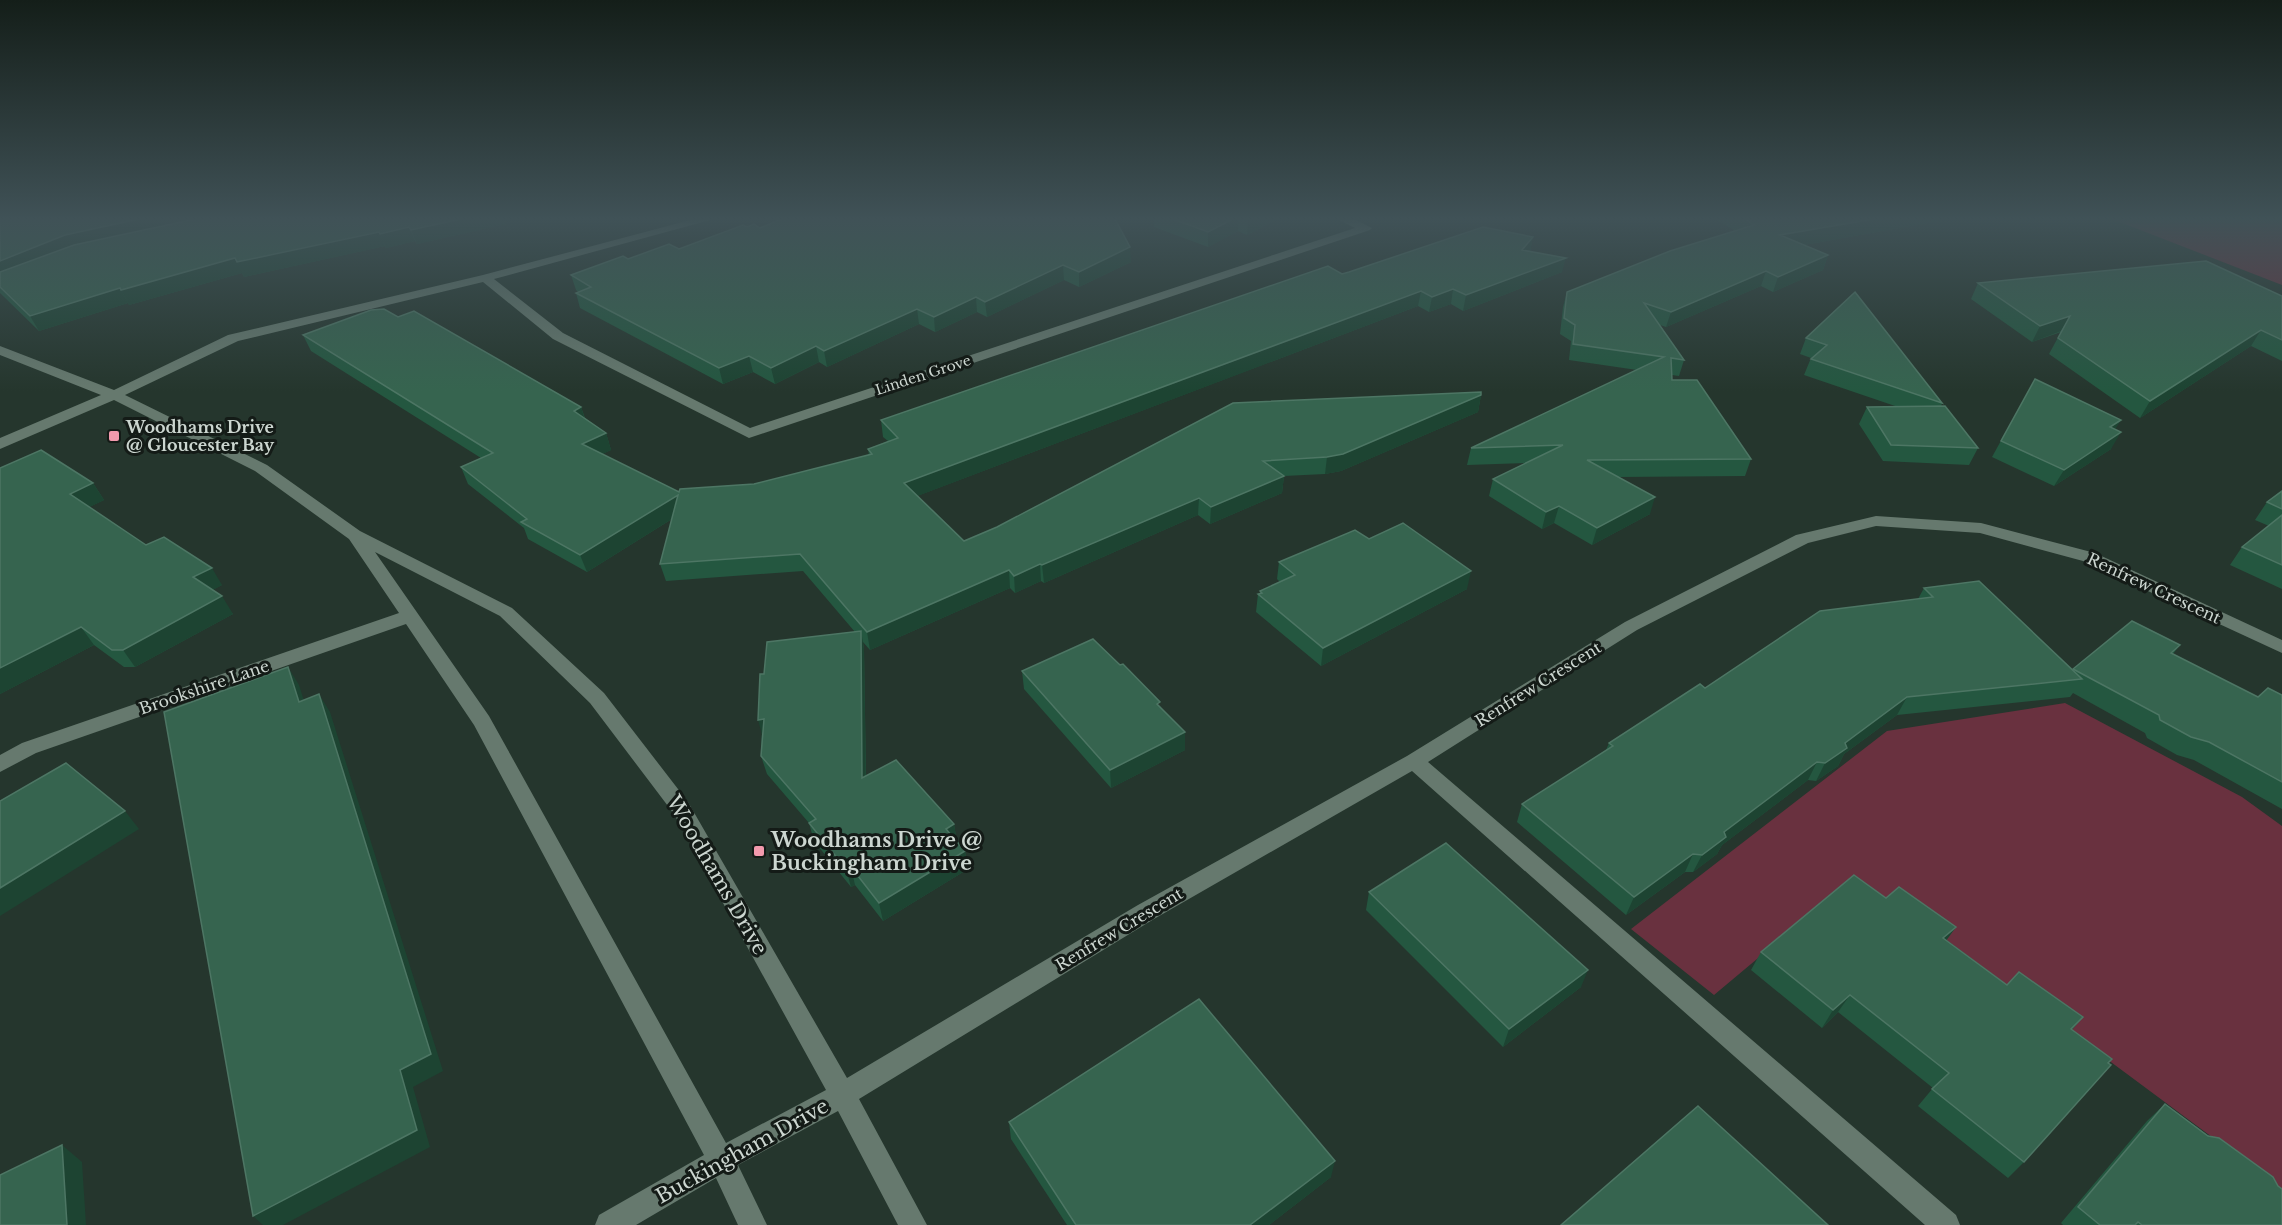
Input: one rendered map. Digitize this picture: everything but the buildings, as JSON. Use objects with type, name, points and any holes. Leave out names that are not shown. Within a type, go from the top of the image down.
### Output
[{"type":"street","points":[[0,444],[114,395],[233,338],[492,276]]},
{"type":"street","name":"Linden Grove","points":[[485,278],[558,336],[748,433],[1221,276]]},
{"type":"street","name":"Woodhams Drive","points":[[0,350],[114,395],[261,468],[354,535],[506,612],[597,698],[681,808],[843,1095],[913,1225]]},
{"type":"street","name":"Renfrew Crescent","points":[[843,1095],[1146,912],[1414,761],[1631,626],[1802,539],[1876,521],[1981,528],[2089,556],[2282,647]]},
{"type":"street","name":"Woodhams Drive","points":[[354,535],[483,720],[721,1160],[753,1225]]},
{"type":"street","name":"Brookshire Lane","points":[[0,764],[29,748],[410,616]]},
{"type":"street","points":[[1414,761],[1946,1225]]},
{"type":"street","name":"Buckingham Drive","points":[[609,1225],[721,1160],[843,1095]]},
{"type":"shaded area","points":[[2259,276],[2282,276],[2282,285]]},
{"type":"shaded area","points":[[2065,703],[2242,797],[2282,826],[2282,1189],[1937,933],[1900,899],[1838,891],[1714,995],[1631,929],[1887,731]]},
{"type":"place","name":"Woodhams Drive @ Gloucester Bay","points":[[114,436]]},
{"type":"place","name":"Woodhams Drive @ Buckingham Drive","points":[[759,851]]}]
